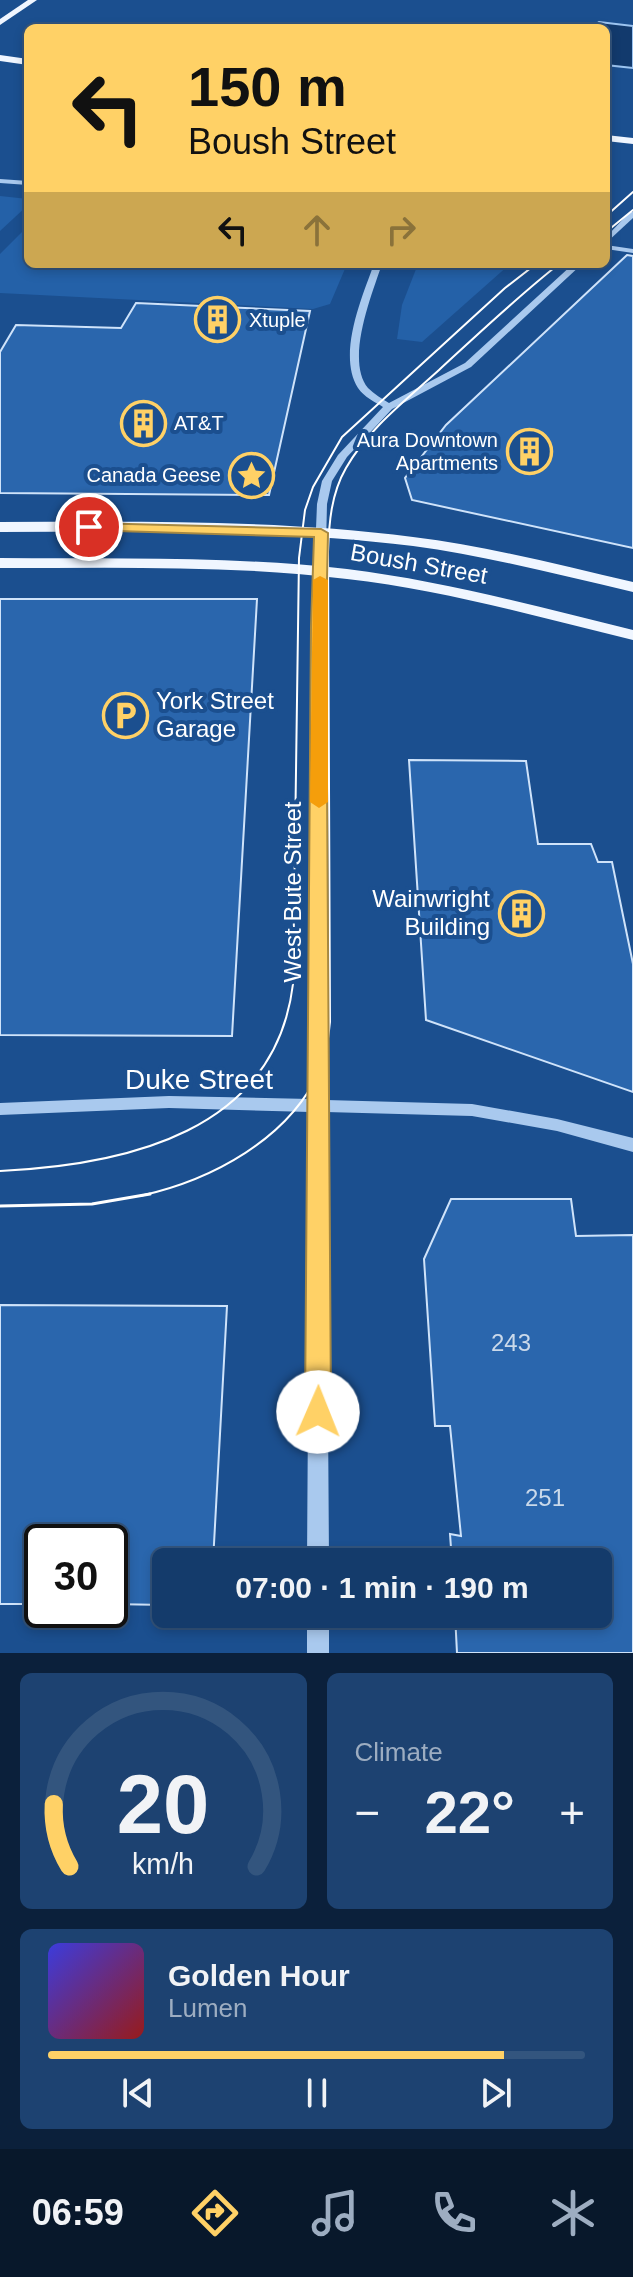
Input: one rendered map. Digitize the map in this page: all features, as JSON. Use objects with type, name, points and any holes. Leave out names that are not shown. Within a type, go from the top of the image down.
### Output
[{"type":"main road","points":[[0,23],[33,0]]},
{"type":"main road","points":[[0,58],[24,61]]},
{"type":"main road","points":[[610,130],[633,130]]},
{"type":"main road","points":[[610,138],[633,141]]},
{"type":"main road","name":"Boush Street","points":[[0,527],[321,533],[431,545],[633,587]]},
{"type":"main road","name":"Boush Street","points":[[0,563],[228,567],[320,572],[449,591],[633,635]]},
{"type":"street","points":[[0,181],[24,183]]},
{"type":"street","points":[[610,237],[633,214]]},
{"type":"street","points":[[610,248],[633,251]]},
{"type":"street","points":[[377,268],[361,319],[355,361],[364,388],[389,407]]},
{"type":"street","name":"West Bute Street","points":[[318,1548],[320,572],[323,493],[334,468],[354,441],[389,407],[468,365],[574,268]]},
{"type":"street","name":"Duke Street","points":[[0,1109],[169,1102],[472,1110],[557,1125],[633,1145]]},
{"type":"street","points":[[318,1628],[318,1653]]},
{"type":"shaded area","points":[[599,22],[633,26],[633,68],[610,65],[610,24],[596,24]]},
{"type":"shaded area","points":[[0,196],[24,199],[24,209],[0,231]]},
{"type":"shaded area","points":[[24,230],[24,268],[345,268],[330,304],[313,309],[0,293],[0,254]]},
{"type":"shaded area","points":[[416,268],[505,268],[422,342],[397,339],[402,305]]},
{"type":"building","name":"Aura Downtown Apartments","points":[[627,255],[633,256],[633,548],[412,500],[405,478],[446,425]]},
{"type":"building","name":"AT&T","points":[[136,303],[310,311],[269,495],[0,493],[0,352],[16,325],[121,328]]},
{"type":"building","points":[[0,599],[257,599],[232,1036],[0,1035]]},
{"type":"building","name":"Wainwright Building","points":[[409,760],[526,761],[538,844],[591,844],[598,862],[612,862],[633,964],[633,1092],[426,1020]]},
{"type":"building","points":[[451,1199],[571,1199],[576,1236],[633,1235],[633,1653],[457,1653],[456,1628],[612,1628],[612,1548],[451,1548],[450,1534],[461,1536],[450,1426],[435,1426],[424,1259]]},
{"type":"building","points":[[0,1305],[227,1306],[214,1548],[152,1548],[152,1605],[128,1604],[128,1524],[24,1524],[24,1604],[0,1604]]},
{"type":"tram line","points":[[610,212],[633,192]]},
{"type":"tram line","points":[[610,229],[633,210]]},
{"type":"tram line","points":[[0,1171],[96,1160],[143,1148],[187,1131],[226,1107],[257,1075],[280,1034],[293,984],[299,558],[305,510],[313,487],[342,437],[531,268]]},
{"type":"tram line","points":[[143,1195],[194,1179],[245,1153],[289,1117],[320,1070],[330,1022],[328,552],[334,498],[346,468],[365,440],[554,268]]},
{"type":"tram line","points":[[143,1195],[150,1194]]},
{"type":"tram line","points":[[0,1206],[92,1204],[143,1195]]},
{"type":"slow traffic","points":[[319,802],[320,580]]},
{"type":"place","name":"Xtuple","points":[[218,320]]},
{"type":"place","name":"AT&T","points":[[143,423]]},
{"type":"place","name":"Aura Downtown Apartments","points":[[529,451]]},
{"type":"place","name":"Canada Geese","points":[[252,475]]},
{"type":"place","name":"York Street Garage","points":[[125,715]]},
{"type":"place","name":"Wainwright Building","points":[[521,913]]},
{"type":"route","points":[[89,527],[321,533],[318,627],[318,1412]]}]
